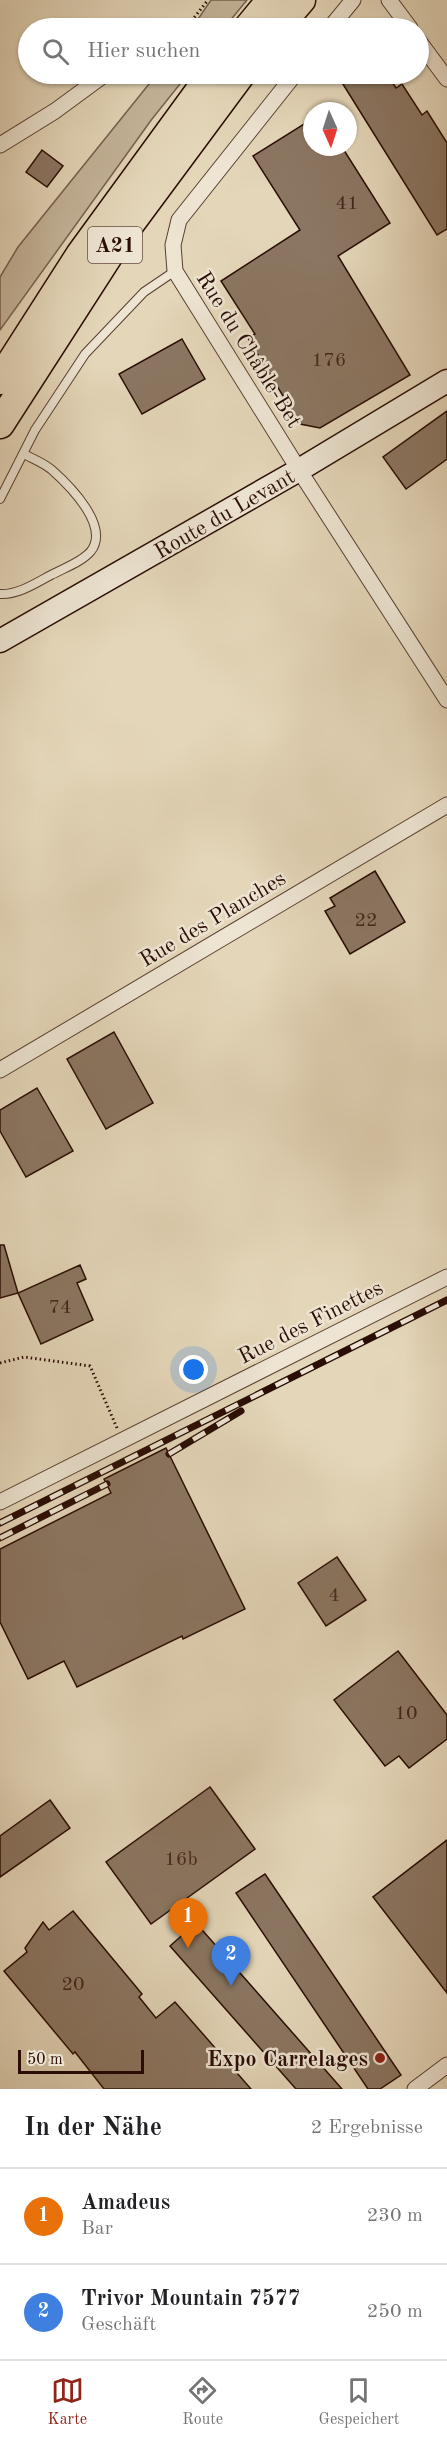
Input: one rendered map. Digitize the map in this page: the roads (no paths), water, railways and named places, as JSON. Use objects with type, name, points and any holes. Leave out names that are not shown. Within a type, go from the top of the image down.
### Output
[{"type":"highway","points":[[256,18],[271,0]]},
{"type":"highway","points":[[286,18],[301,0]]},
{"type":"highway","name":"A21","points":[[0,380],[87,246],[205,84]]},
{"type":"highway","name":"A21","points":[[0,424],[121,236],[234,84]]},
{"type":"street","points":[[338,18],[353,0]]},
{"type":"street","points":[[389,0],[402,18]]},
{"type":"street","points":[[429,55],[447,79]]},
{"type":"street","points":[[0,145],[55,111],[92,84]]},
{"type":"street","name":"Rue du Châble-Bet","points":[[287,84],[179,220],[172,245],[175,271],[298,470],[447,700]]},
{"type":"street","name":"Route du Levant","points":[[0,641],[298,470],[447,381]]},
{"type":"street","name":"Rue des Planches","points":[[0,1070],[447,805]]},
{"type":"street","name":"Rue des Finettes","points":[[0,1502],[446,1279]]},
{"type":"street","points":[[416,2089],[447,2065]]},
{"type":"lane","points":[[0,499],[35,430],[85,354],[144,292],[175,271]]},
{"type":"lane","points":[[0,594],[22,590],[78,561],[92,550],[96,535],[95,521],[79,500],[51,469],[24,454]]},
{"type":"railway","points":[[0,1523],[447,1300]]},
{"type":"railway","points":[[169,1454],[241,1411]]},
{"type":"railway","points":[[0,1538],[107,1484]]},
{"type":"place","name":"Amadeus","points":[[188,1948]]},
{"type":"place","name":"Trivor Mountain 7577","points":[[231,1986]]},
{"type":"place","name":"Expo Carrelages","points":[[380,2058]]}]
